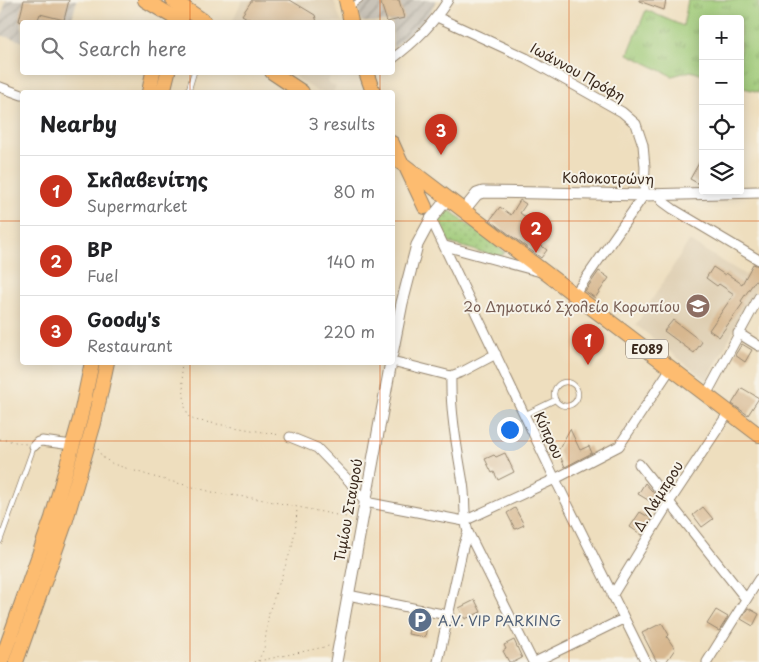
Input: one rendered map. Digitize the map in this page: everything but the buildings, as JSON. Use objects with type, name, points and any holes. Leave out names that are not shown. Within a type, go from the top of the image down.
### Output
[{"type":"main road","points":[[145,0],[172,7],[201,20]]},
{"type":"main road","points":[[172,7],[179,20]]},
{"type":"main road","points":[[148,90],[152,75]]},
{"type":"main road","points":[[164,90],[167,75]]},
{"type":"main road","points":[[276,75],[299,90]]},
{"type":"main road","points":[[369,75],[372,90]]},
{"type":"main road","points":[[395,150],[428,213]]},
{"type":"main road","name":"ΕΟ89","points":[[400,162],[759,435]]},
{"type":"main road","points":[[1,662],[52,518],[91,365]]},
{"type":"main road","points":[[16,662],[65,523],[94,423],[106,365]]},
{"type":"street","points":[[395,57],[438,18],[448,0]]},
{"type":"street","name":"Ιωάννου Πρόφη","points":[[438,18],[526,58],[622,112],[636,124],[646,166],[644,195]]},
{"type":"street","points":[[0,87],[20,94]]},
{"type":"street","name":"Κολοκοτρώνη","points":[[464,210],[477,194],[483,192],[644,195],[759,192]]},
{"type":"street","points":[[395,325],[417,245],[428,213],[443,194]]},
{"type":"street","points":[[656,194],[673,209],[759,260]]},
{"type":"street","points":[[575,294],[644,195]]},
{"type":"street","name":"Κύπρου","points":[[428,213],[554,479],[646,662]]},
{"type":"street","points":[[445,246],[545,271]]},
{"type":"street","points":[[706,395],[759,297]]},
{"type":"street","points":[[738,333],[759,346]]},
{"type":"street","points":[[395,363],[450,376],[462,372],[496,354]]},
{"type":"street","name":"Τιμίου Σταυρού","points":[[336,662],[391,365]]},
{"type":"street","points":[[290,436],[317,448],[365,502],[464,521],[619,446],[671,368]]},
{"type":"street","points":[[450,376],[464,496],[464,521],[534,662],[624,619]]},
{"type":"street","name":"Δ. Λάμπρου","points":[[612,596],[729,412]]},
{"type":"street","points":[[34,446],[42,441],[72,445]]},
{"type":"street","points":[[640,464],[746,600]]},
{"type":"street","points":[[438,662],[447,615],[468,532]]},
{"type":"street","points":[[707,662],[759,578]]},
{"type":"street","points":[[348,595],[447,615]]},
{"type":"lane","points":[[349,11],[360,0]]},
{"type":"lane","points":[[189,90],[193,75]]},
{"type":"lane","points":[[563,381],[570,382],[576,387],[578,396],[574,403],[566,406],[555,400],[553,392],[559,383],[563,381]]},
{"type":"lane","points":[[524,415],[555,400]]},
{"type":"lane","points":[[0,541],[34,446]]},
{"type":"path","points":[[180,365],[185,407],[189,417],[194,420],[290,436]]},
{"type":"path","points":[[0,439],[34,446]]},
{"type":"path","points":[[98,444],[100,454],[108,461],[146,474],[216,493],[258,499],[362,520]]},
{"type":"path","points":[[258,661],[264,649],[269,612],[292,547],[297,507]]},
{"type":"path","points":[[254,662],[339,644]]},
{"type":"shaded area","points":[[6,0],[77,0],[72,20],[20,20],[20,40],[0,35],[0,24]]},
{"type":"shaded area","points":[[242,0],[334,0],[340,20],[233,20]]},
{"type":"shaded area","points":[[355,0],[436,0],[428,17],[395,47],[395,20],[361,20]]},
{"type":"shaded area","points":[[292,75],[331,75],[327,82],[336,87],[334,90],[315,90]]},
{"type":"shaded area","name":"2ο Δημοτικό Σχολείο Κορωπίου","points":[[689,241],[759,283],[707,381],[636,325]]},
{"type":"green space","points":[[688,0],[759,0],[759,92],[744,88],[744,15],[699,15],[699,74],[691,71],[672,76],[628,54],[646,10],[683,26]]},
{"type":"green space","points":[[444,209],[448,209],[505,252],[503,255],[495,256],[449,243],[436,219]]},
{"type":"place","name":"Goody's","points":[[441,155]]},
{"type":"place","name":"BP","points":[[536,253]]},
{"type":"place","name":"2ο Δημοτικό Σχολείο Κορωπίου","points":[[698,306]]},
{"type":"place","name":"Σκλαβενίτης","points":[[588,365]]},
{"type":"place","name":"A.V. VIP PARKING","points":[[420,620]]}]
